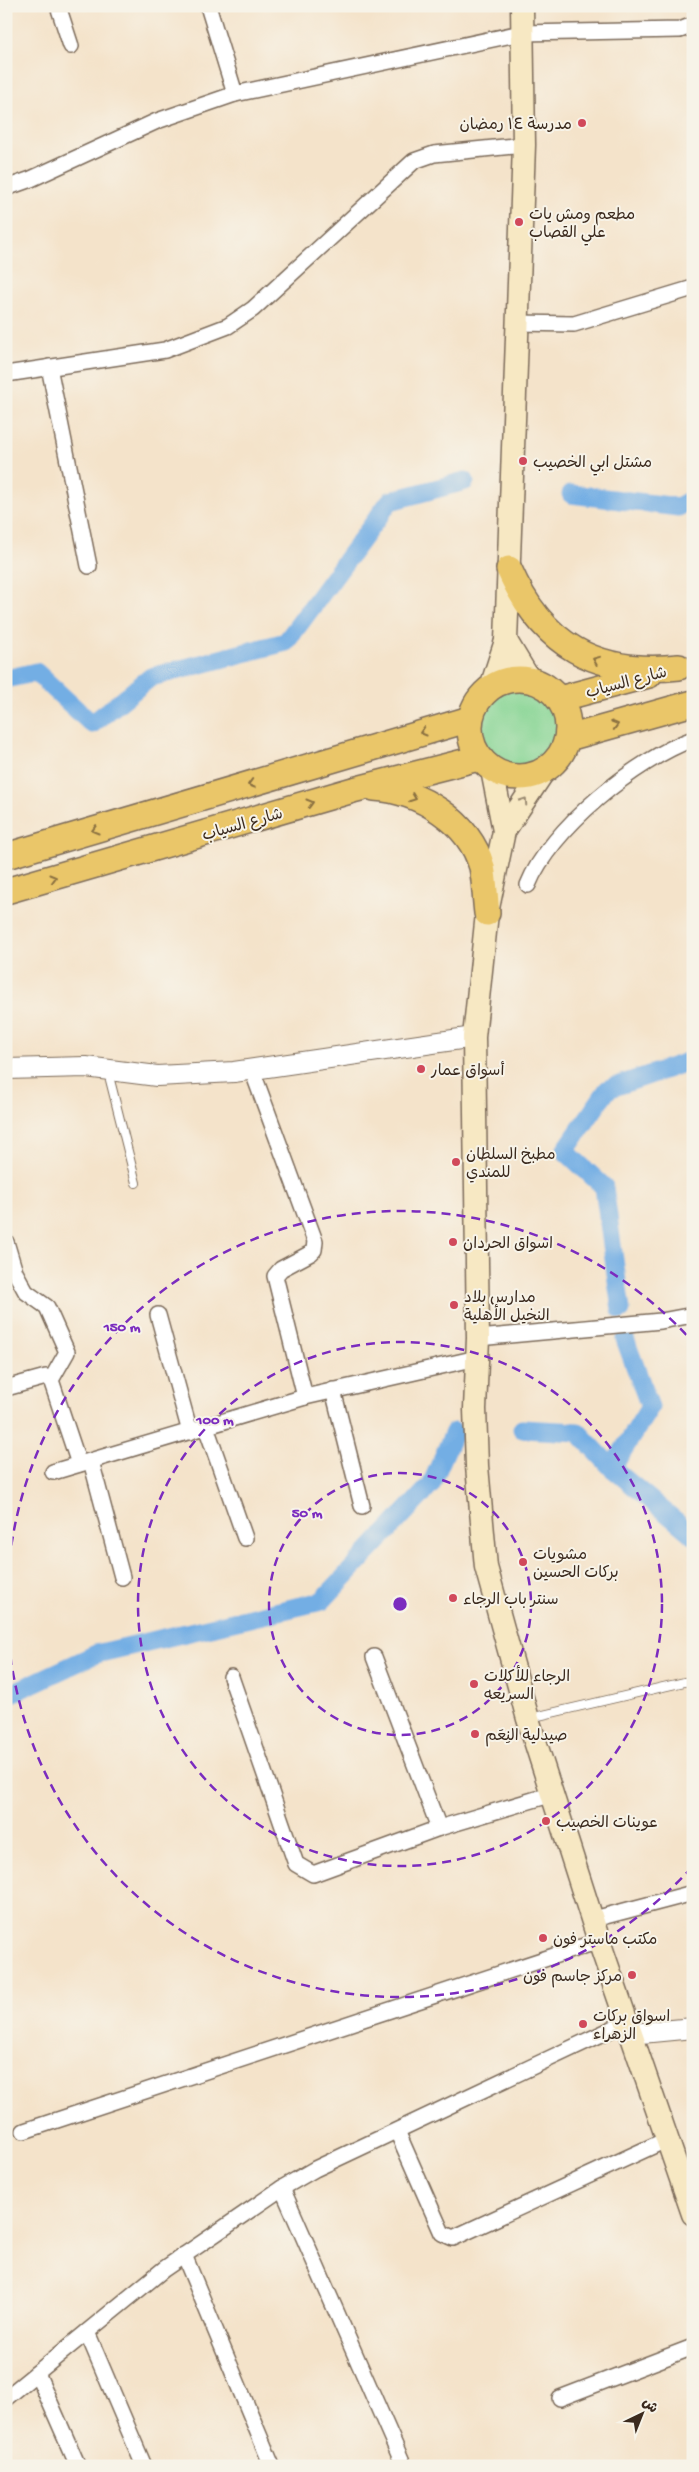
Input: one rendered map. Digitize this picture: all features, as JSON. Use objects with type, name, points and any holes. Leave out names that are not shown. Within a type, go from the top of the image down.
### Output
[{"type":"main road","points":[[491,686],[506,642],[524,145],[522,6]]},
{"type":"main road","points":[[509,569],[519,593],[534,616],[553,635],[575,650],[599,662],[625,668],[652,670],[686,665]]},
{"type":"main road","points":[[506,642],[528,679]]},
{"type":"main road","name":"شارع السياب","points":[[559,698],[686,665]]},
{"type":"main road","points":[[504,831],[486,764],[471,739],[470,719],[481,695],[491,686],[516,678],[528,679],[546,686],[559,698],[566,711],[569,724],[568,738],[563,751],[555,762],[544,771],[504,831],[487,912],[474,1038],[478,1348],[477,1466],[486,1567],[528,1719],[594,1919],[599,1941],[693,2214]]},
{"type":"main road","points":[[568,738],[693,703]]},
{"type":"main road","points":[[6,856],[470,719]]},
{"type":"main road","points":[[486,764],[518,777],[531,776],[544,771]]},
{"type":"main road","name":"شارع السياب","points":[[6,891],[366,788],[486,764]]},
{"type":"main road","points":[[366,788],[384,788],[420,800],[440,811],[468,835],[482,868],[487,912]]},
{"type":"street","points":[[58,6],[71,46]]},
{"type":"street","points":[[208,6],[235,94]]},
{"type":"street","points":[[6,188],[31,179],[157,121],[235,94],[521,33],[680,30],[693,25]]},
{"type":"street","points":[[6,374],[165,350],[217,332],[253,309],[414,161],[434,154],[524,145]]},
{"type":"street","points":[[518,323],[574,324],[693,288]]},
{"type":"street","points":[[49,367],[89,566]]},
{"type":"street","points":[[528,884],[552,845],[586,808],[655,759],[693,739]]},
{"type":"street","points":[[6,1069],[77,1067],[157,1076],[252,1070],[474,1038]]},
{"type":"street","points":[[252,1070],[315,1241],[314,1250],[311,1253],[281,1269],[275,1276],[305,1397]]},
{"type":"street","points":[[6,1242],[15,1272],[26,1292],[47,1307],[67,1352],[51,1380]]},
{"type":"street","points":[[158,1315],[190,1432]]},
{"type":"street","points":[[54,1472],[305,1397],[478,1348],[693,1315]]},
{"type":"street","points":[[6,1388],[46,1377],[51,1380],[85,1462],[122,1577]]},
{"type":"street","points":[[333,1390],[362,1506]]},
{"type":"street","points":[[206,1427],[245,1538]]},
{"type":"street","points":[[374,1657],[438,1828]]},
{"type":"street","points":[[232,1677],[296,1864],[313,1874],[438,1828],[553,1794]]},
{"type":"street","points":[[594,1919],[693,1893]]},
{"type":"street","points":[[24,2130],[599,1941]]},
{"type":"street","points":[[6,2398],[184,2255],[282,2188],[314,2170],[629,2028],[693,2028]]},
{"type":"street","points":[[397,2131],[442,2233],[453,2238],[668,2139]]},
{"type":"street","points":[[282,2188],[404,2466]]},
{"type":"street","points":[[184,2255],[272,2466]]},
{"type":"street","points":[[87,2332],[144,2466]]},
{"type":"street","points":[[560,2398],[693,2347]]},
{"type":"street","points":[[36,2373],[78,2466]]},
{"type":"lane","points":[[108,1070],[136,1183]]},
{"type":"lane","points":[[528,1719],[693,1680]]},
{"type":"green space","points":[[520,688],[535,691],[548,700],[557,713],[560,728],[557,743],[548,756],[535,765],[520,768],[505,765],[492,756],[483,743],[480,728],[483,713],[492,700],[505,691]]},
{"type":"waterway","points":[[6,679],[36,672],[92,724],[151,677],[286,642],[390,501],[465,481]]},
{"type":"waterway","points":[[571,494],[678,507],[693,499]]},
{"type":"waterway","points":[[621,1310],[604,1187],[565,1151],[608,1089],[693,1060]]},
{"type":"waterway","points":[[612,1468],[650,1407],[625,1339]]},
{"type":"waterway","points":[[522,1429],[578,1432],[612,1468],[693,1535]]},
{"type":"waterway","points":[[6,1696],[96,1654],[322,1601],[431,1485],[454,1432]]},
{"type":"place","name":"مدرسة ١٤ رمضان","points":[[582,123]]},
{"type":"place","name":"مطعم ومش يات علي القصاب","points":[[519,222]]},
{"type":"place","name":"مشتل ابي الخصيب","points":[[523,461]]},
{"type":"place","name":"أسواق عمار","points":[[421,1069]]},
{"type":"place","name":"مطبخ السلطان للمندي","points":[[456,1162]]},
{"type":"place","name":"اسواق الحردان","points":[[453,1242]]},
{"type":"place","name":"مدارس بلاد النخيل الأهلية","points":[[454,1305]]},
{"type":"place","name":"مشويات بركات الحسين","points":[[523,1562]]},
{"type":"place","name":"سنتر باب الرجاء","points":[[453,1598]]},
{"type":"place","name":"الرجاء للأكلات السريعه","points":[[474,1684]]},
{"type":"place","name":"صيدلية النِعَم","points":[[475,1734]]},
{"type":"place","name":"عوينات الخصيب","points":[[546,1821]]},
{"type":"place","name":"مكتب ماستر فون","points":[[543,1938]]},
{"type":"place","name":"مركز جاسم فون","points":[[632,1975]]},
{"type":"place","name":"اسواق بركات الزهراء","points":[[583,2024]]}]
